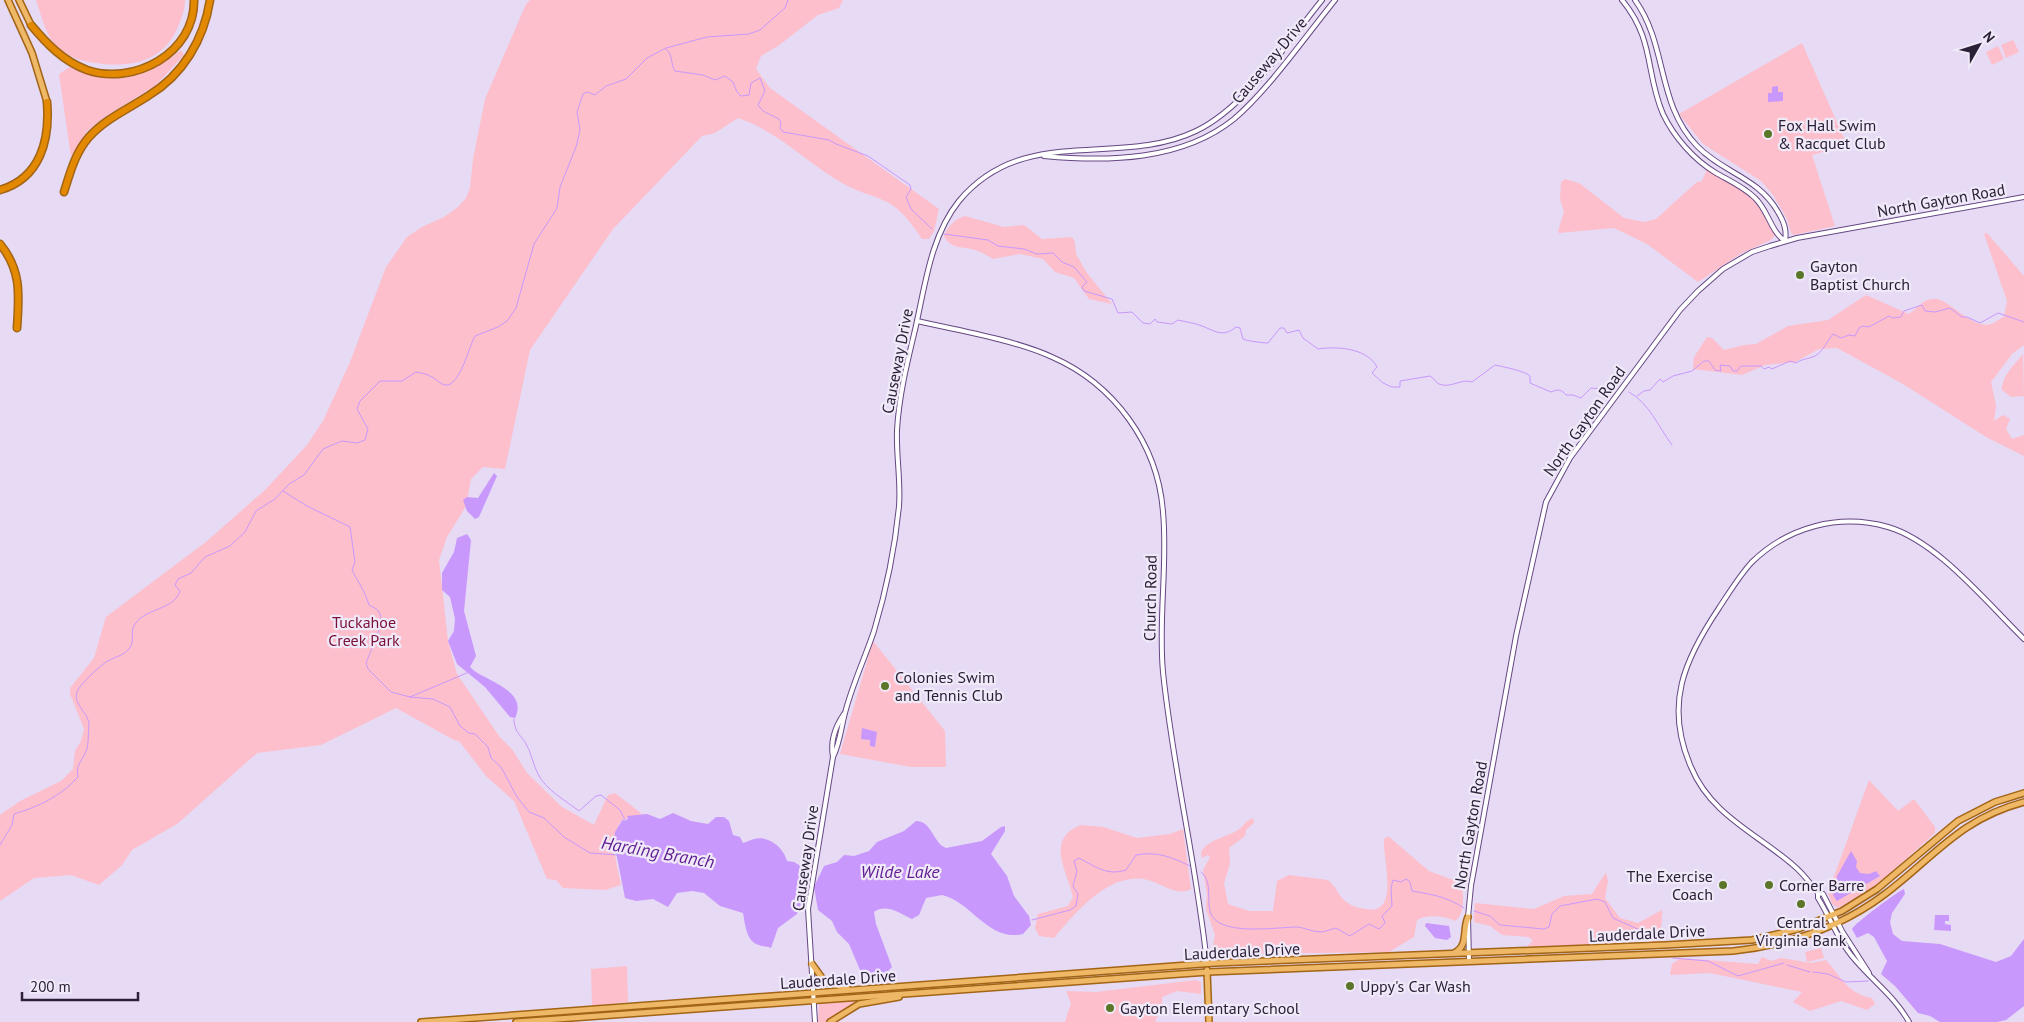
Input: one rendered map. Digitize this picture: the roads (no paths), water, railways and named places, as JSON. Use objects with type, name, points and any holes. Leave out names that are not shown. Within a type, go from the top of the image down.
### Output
[{"type":"highway","points":[[31,25],[50,46],[74,64],[88,70],[120,74],[149,67],[172,52],[187,31],[192,19],[194,0]]},
{"type":"highway","points":[[64,192],[76,156],[91,136],[105,123],[162,87],[182,66],[204,26],[210,0]]},
{"type":"highway","points":[[0,190],[26,174],[41,154],[49,129],[47,102]]},
{"type":"highway","points":[[0,244],[11,260],[19,281],[17,328]]},
{"type":"main road","points":[[8,0],[32,53],[47,102]]},
{"type":"main road","points":[[19,0],[31,25]]},
{"type":"main road","name":"Lauderdale Drive","points":[[421,1022],[1207,964],[1746,940],[1781,934],[1831,916],[1877,889],[1958,821],[1995,802],[2024,793]]},
{"type":"main road","name":"Lauderdale Drive","points":[[516,1022],[1208,972],[1733,951],[1788,942],[1838,922],[1886,893],[1943,843],[1966,826],[1998,810],[2024,802]]},
{"type":"main road","points":[[1452,954],[1462,948],[1464,925],[1468,917]]},
{"type":"main road","points":[[812,964],[825,982],[854,990]]},
{"type":"main road","name":"Church Road","points":[[1207,964],[1209,1022]]},
{"type":"main road","points":[[830,1022],[863,1003],[920,992]]},
{"type":"street","name":"Causeway Drive","points":[[815,1022],[808,918],[833,757],[831,748],[833,737],[845,713],[873,634],[885,589],[898,507],[897,448],[899,408],[935,246],[946,220],[957,204],[981,180],[1014,162],[1073,149],[1155,144],[1180,137],[1207,125],[1245,94],[1322,0]]},
{"type":"street","name":"Causeway Drive","points":[[1041,155],[1092,158],[1150,154],[1176,149],[1210,135],[1232,120],[1252,101],[1335,0]]},
{"type":"street","points":[[1622,0],[1642,33],[1659,104],[1677,135],[1702,163],[1740,186],[1755,198],[1769,215],[1778,236],[1785,241],[1787,232],[1781,216],[1763,192],[1749,180],[1702,151],[1682,126],[1666,93],[1654,36],[1634,0]]},
{"type":"street","name":"North Gayton Road","points":[[1469,961],[1468,917],[1474,865],[1487,808],[1523,603],[1541,518],[1553,486],[1579,446],[1688,301],[1733,263],[1752,252],[1785,241],[2024,197]]},
{"type":"street","name":"Church Road","points":[[917,321],[1035,350],[1074,368],[1094,382],[1116,403],[1133,424],[1148,451],[1158,482],[1163,509],[1164,556],[1161,621],[1165,693],[1198,883],[1207,964]]},
{"type":"street","points":[[1909,1022],[1895,1000],[1850,954],[1832,925],[1831,916],[1823,894],[1818,893],[1793,865],[1738,825],[1717,807],[1694,774],[1682,740],[1679,702],[1688,660],[1698,638],[1745,571],[1770,547],[1805,529],[1841,522],[1882,526],[1906,534],[1932,550],[2024,639]]},
{"type":"street","points":[[1831,916],[1838,922],[1870,973]]},
{"type":"water","points":[[1778,86],[1778,92],[1783,92],[1783,101],[1768,102],[1768,93],[1772,93],[1772,87]]},
{"type":"water","points":[[494,473],[497,476],[479,517],[475,519],[467,511],[463,500],[467,497],[478,498]]},
{"type":"water","points":[[467,534],[471,540],[464,611],[476,656],[470,667],[510,693],[516,700],[518,708],[515,718],[510,717],[485,687],[457,664],[448,641],[454,631],[455,619],[450,597],[442,590],[442,573],[454,552],[457,538]]},
{"type":"water","points":[[862,728],[877,732],[875,747],[870,746],[870,740],[861,739]]},
{"type":"water","points":[[673,813],[691,821],[708,824],[716,817],[724,817],[729,821],[733,835],[740,837],[743,843],[760,838],[770,841],[779,847],[787,861],[794,862],[804,868],[806,877],[805,893],[797,914],[778,928],[771,948],[760,946],[751,940],[747,932],[743,913],[720,906],[704,893],[692,891],[677,893],[668,907],[653,899],[636,901],[625,898],[614,842],[615,832],[623,819],[624,821],[628,819],[627,816],[647,814],[660,819]]},
{"type":"water","name":"Wilde Lake","points":[[916,821],[926,825],[938,842],[946,848],[982,841],[1005,826],[1005,831],[991,854],[1007,876],[1014,896],[1029,916],[1031,925],[1023,934],[1011,935],[1000,932],[990,927],[953,899],[942,895],[926,898],[919,915],[912,919],[893,910],[879,910],[874,912],[876,924],[892,967],[882,977],[868,979],[860,970],[849,944],[837,932],[832,921],[818,910],[814,887],[824,866],[837,862],[844,855],[854,856],[869,851],[877,842],[904,831]]},
{"type":"water","points":[[1851,851],[1857,861],[1856,867],[1860,873],[1869,874],[1876,871],[1880,876],[1837,901],[1833,895],[1837,876]]},
{"type":"water","points":[[1904,889],[1905,894],[1892,913],[1890,922],[1893,934],[1902,941],[1940,944],[1996,962],[2011,956],[2024,939],[2024,1006],[2006,1020],[1997,1022],[1940,1022],[1930,1016],[1918,1013],[1895,986],[1881,974],[1887,961],[1874,937],[1868,933],[1857,938],[1852,929]]},
{"type":"water","points":[[1935,915],[1949,915],[1949,921],[1945,921],[1945,924],[1951,925],[1951,931],[1934,930]]},
{"type":"water","points":[[1426,923],[1449,926],[1451,937],[1447,940],[1435,938],[1425,926]]},
{"type":"waterway","points":[[0,845],[12,825],[14,814],[49,800],[78,777],[79,763],[87,747],[89,723],[77,700],[77,692],[103,664],[129,649],[132,643],[133,627],[140,619],[146,614],[166,606],[177,597],[180,591],[175,585],[178,579],[191,573],[205,557],[230,546],[245,532],[256,511],[275,499],[289,484],[304,475],[323,449],[342,441],[357,443],[365,440],[368,429],[357,409],[360,401],[380,381],[402,381],[416,372],[430,376],[445,385],[450,384],[460,373],[475,336],[498,327],[507,321],[516,308],[534,244],[557,208],[560,187],[576,147],[580,130],[577,112],[583,94],[587,92],[595,95],[606,86],[626,79],[647,58],[666,48],[707,37],[749,34],[760,30],[785,8],[788,0]]},
{"type":"waterway","points":[[666,49],[670,54],[675,71],[703,75],[715,80],[725,76],[733,82],[741,96],[749,95],[751,83],[760,78],[765,91],[758,105],[763,111],[779,119],[781,123],[780,128],[783,132],[829,140],[868,156],[910,185],[911,189],[906,197],[911,209],[932,229]]},
{"type":"waterway","points":[[944,234],[988,240],[998,246],[1024,249],[1037,254],[1053,253],[1062,262],[1074,267],[1087,282],[1082,287],[1084,291],[1112,299],[1118,313],[1132,312],[1143,323],[1150,324],[1155,319],[1157,322],[1172,324],[1178,320],[1223,333],[1236,327],[1240,328],[1243,339],[1266,343],[1280,328],[1284,328],[1287,333],[1299,330],[1303,338],[1318,349],[1342,348],[1359,352],[1366,356],[1377,367],[1372,373],[1383,383],[1392,387],[1400,387],[1400,381],[1430,376],[1443,385],[1452,385],[1464,381],[1472,382],[1495,365],[1527,374],[1530,376],[1530,383],[1551,392],[1559,390],[1566,395],[1581,398],[1591,388],[1615,390]]},
{"type":"waterway","points":[[1637,396],[1644,391],[1650,390],[1660,379],[1663,382],[1673,376],[1692,371],[1704,361],[1709,361],[1715,370],[1721,371],[1720,365],[1730,366],[1733,371],[1737,371],[1741,366],[1761,366],[1764,369],[1769,367],[1772,369],[1790,361],[1796,363],[1818,354],[1833,334],[1841,338],[1849,335],[1855,336],[1859,328],[1863,326],[1869,327],[1889,316],[1893,318],[1901,317],[1904,311],[1922,305],[1925,311],[1935,312],[1950,308],[1962,317],[1967,317],[1980,323],[1998,313],[2024,322]]},
{"type":"waterway","points":[[1629,392],[1648,409],[1672,445]]},
{"type":"waterway","name":"Harding Branch","points":[[283,491],[307,506],[350,527],[355,562],[352,570],[369,605],[377,610],[381,617],[377,637],[366,663],[368,669],[391,692],[410,697],[433,699],[450,707],[460,726],[469,733],[475,734],[488,747],[491,758],[501,767],[517,797],[529,812],[544,818],[564,837],[590,853],[617,855]]},
{"type":"waterway","points":[[410,697],[469,672]]},
{"type":"waterway","points":[[514,719],[516,729],[527,746],[538,774],[551,790],[579,811],[596,796],[601,795],[620,810],[625,820]]},
{"type":"waterway","name":"Harding Branch","points":[[1032,920],[1070,910],[1076,906],[1078,894],[1073,886],[1077,871],[1074,861],[1079,858],[1102,870],[1113,872],[1126,870],[1136,855],[1143,854],[1164,856],[1190,866]]},
{"type":"waterway","name":"Harding Branch","points":[[1201,872],[1207,881],[1212,916],[1218,922],[1239,928],[1298,927],[1321,932],[1336,928],[1350,936],[1369,924],[1379,929],[1385,923],[1382,916],[1392,906],[1391,888],[1393,880],[1401,882],[1406,879],[1410,882],[1412,891],[1445,898],[1464,908]]},
{"type":"waterway","name":"Harding Branch","points":[[1474,911],[1490,916],[1500,925],[1544,929],[1549,927],[1552,914],[1560,906],[1597,899],[1605,902],[1613,918],[1642,931],[1654,940]]},
{"type":"waterway","name":"Harding Branch","points":[[1673,958],[1708,961],[1738,976],[1784,963]]},
{"type":"waterway","name":"Harding Branch","points":[[1787,965],[1810,972]]},
{"type":"waterway","name":"Harding Branch","points":[[1813,972],[1828,974],[1846,982],[1868,981]]},
{"type":"place","name":"Fox Hall Swim & Racquet Club","points":[[1768,134]]},
{"type":"place","name":"Gayton Baptist Church","points":[[1800,275]]},
{"type":"place","name":"Colonies Swim and Tennis Club","points":[[885,686]]},
{"type":"place","name":"The Exercise Coach","points":[[1723,885]]},
{"type":"place","name":"Corner Barre","points":[[1769,885]]},
{"type":"place","name":"Central Virginia Bank","points":[[1801,904]]},
{"type":"place","name":"Uppy's Car Wash","points":[[1350,986]]},
{"type":"place","name":"Gayton Elementary School","points":[[1110,1008]]},
{"type":"park label","name":"Tuckahoe Creek Park","points":[[364,631]]}]
